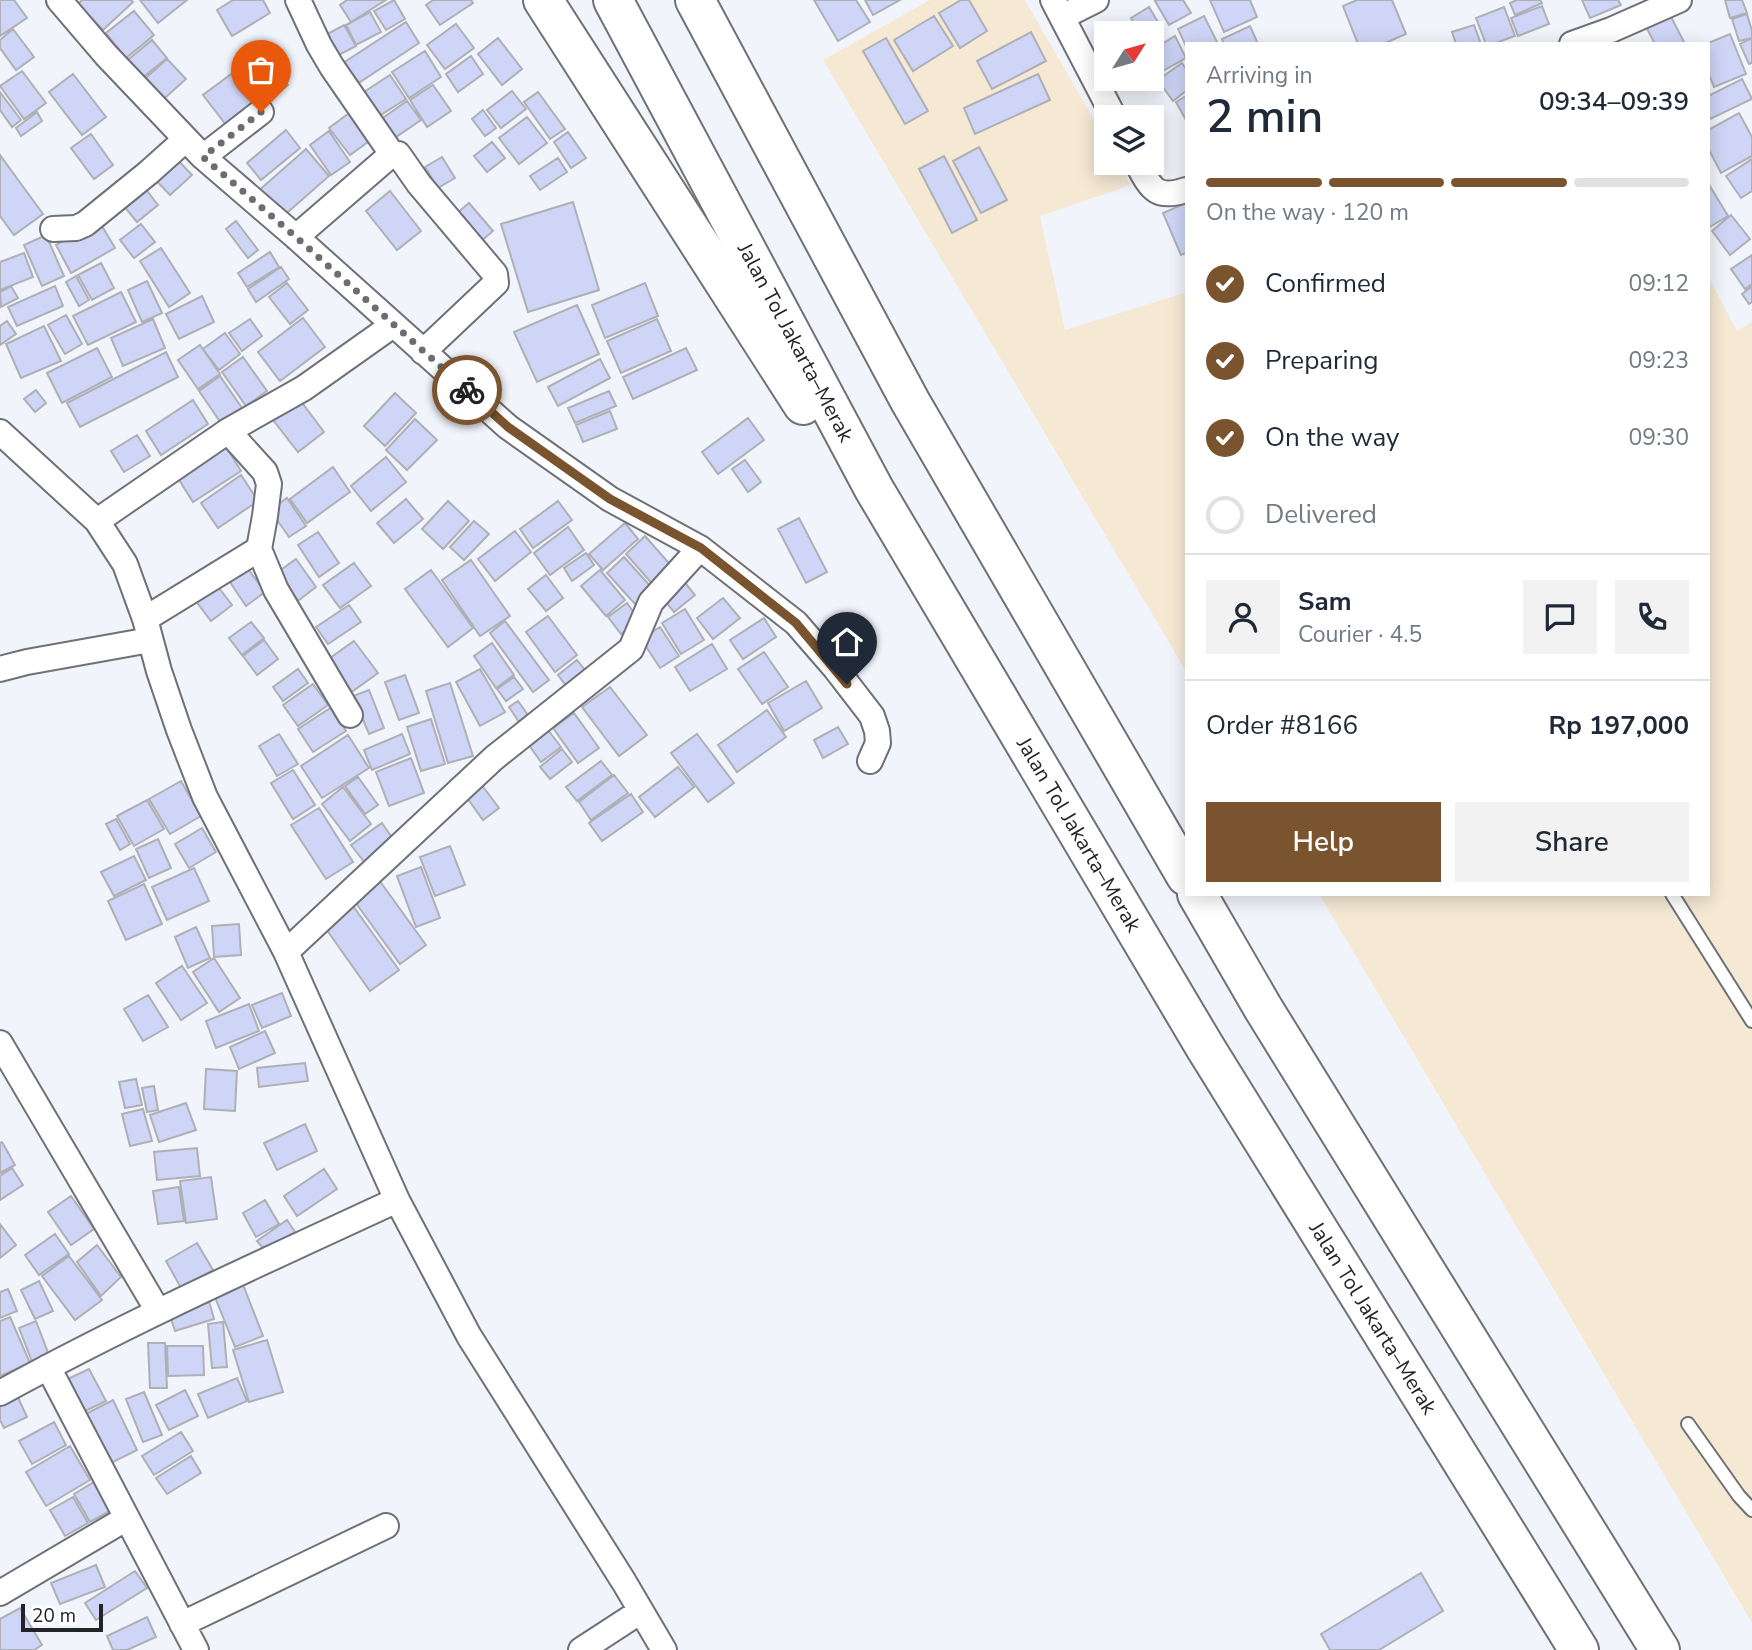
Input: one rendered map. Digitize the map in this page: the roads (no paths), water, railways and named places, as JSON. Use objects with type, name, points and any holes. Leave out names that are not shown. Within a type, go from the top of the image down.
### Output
[{"type":"highway","points":[[543,0],[813,420],[874,489]]},
{"type":"highway","name":"Jalan Tol Jakarta–Merak","points":[[613,0],[874,489],[1205,1047],[1578,1650]]},
{"type":"highway","points":[[695,0],[910,401],[1185,874]]},
{"type":"highway","points":[[1198,896],[1263,1008],[1660,1650]]},
{"type":"street","points":[[59,0],[106,55],[195,148],[508,427],[610,499],[701,548],[796,623],[872,716],[878,743],[870,761]]},
{"type":"street","points":[[298,0],[325,56],[392,154]]},
{"type":"street","points":[[1096,0],[1057,9],[1108,105]]},
{"type":"street","points":[[1578,42],[1679,0]]},
{"type":"street","points":[[53,229],[76,228],[85,224],[148,173],[261,112]]},
{"type":"street","points":[[296,237],[392,154],[398,154],[419,184],[495,274],[496,283],[423,352]]},
{"type":"street","points":[[1144,175],[1148,183],[1166,195],[1185,190]]},
{"type":"street","points":[[97,521],[228,431],[304,388],[393,326]]},
{"type":"street","points":[[228,431],[265,472],[269,484],[259,549],[276,590],[350,715]]},
{"type":"street","points":[[0,432],[97,521],[125,564],[171,707],[205,797],[286,953],[397,1200],[469,1336],[664,1650]]},
{"type":"street","points":[[286,953],[494,758],[631,649],[657,593],[701,548]]},
{"type":"street","points":[[0,669],[148,630],[259,549]]},
{"type":"street","points":[[0,1043],[158,1311]]},
{"type":"street","points":[[0,1393],[158,1311],[397,1200]]},
{"type":"street","points":[[48,1367],[196,1650]]},
{"type":"street","points":[[0,1593],[127,1518]]},
{"type":"street","points":[[182,1625],[386,1527]]},
{"type":"street","points":[[581,1650],[641,1611]]},
{"type":"lane","points":[[1673,896],[1752,1021]]},
{"type":"lane","points":[[1689,1424],[1739,1496],[1752,1510]]}]
